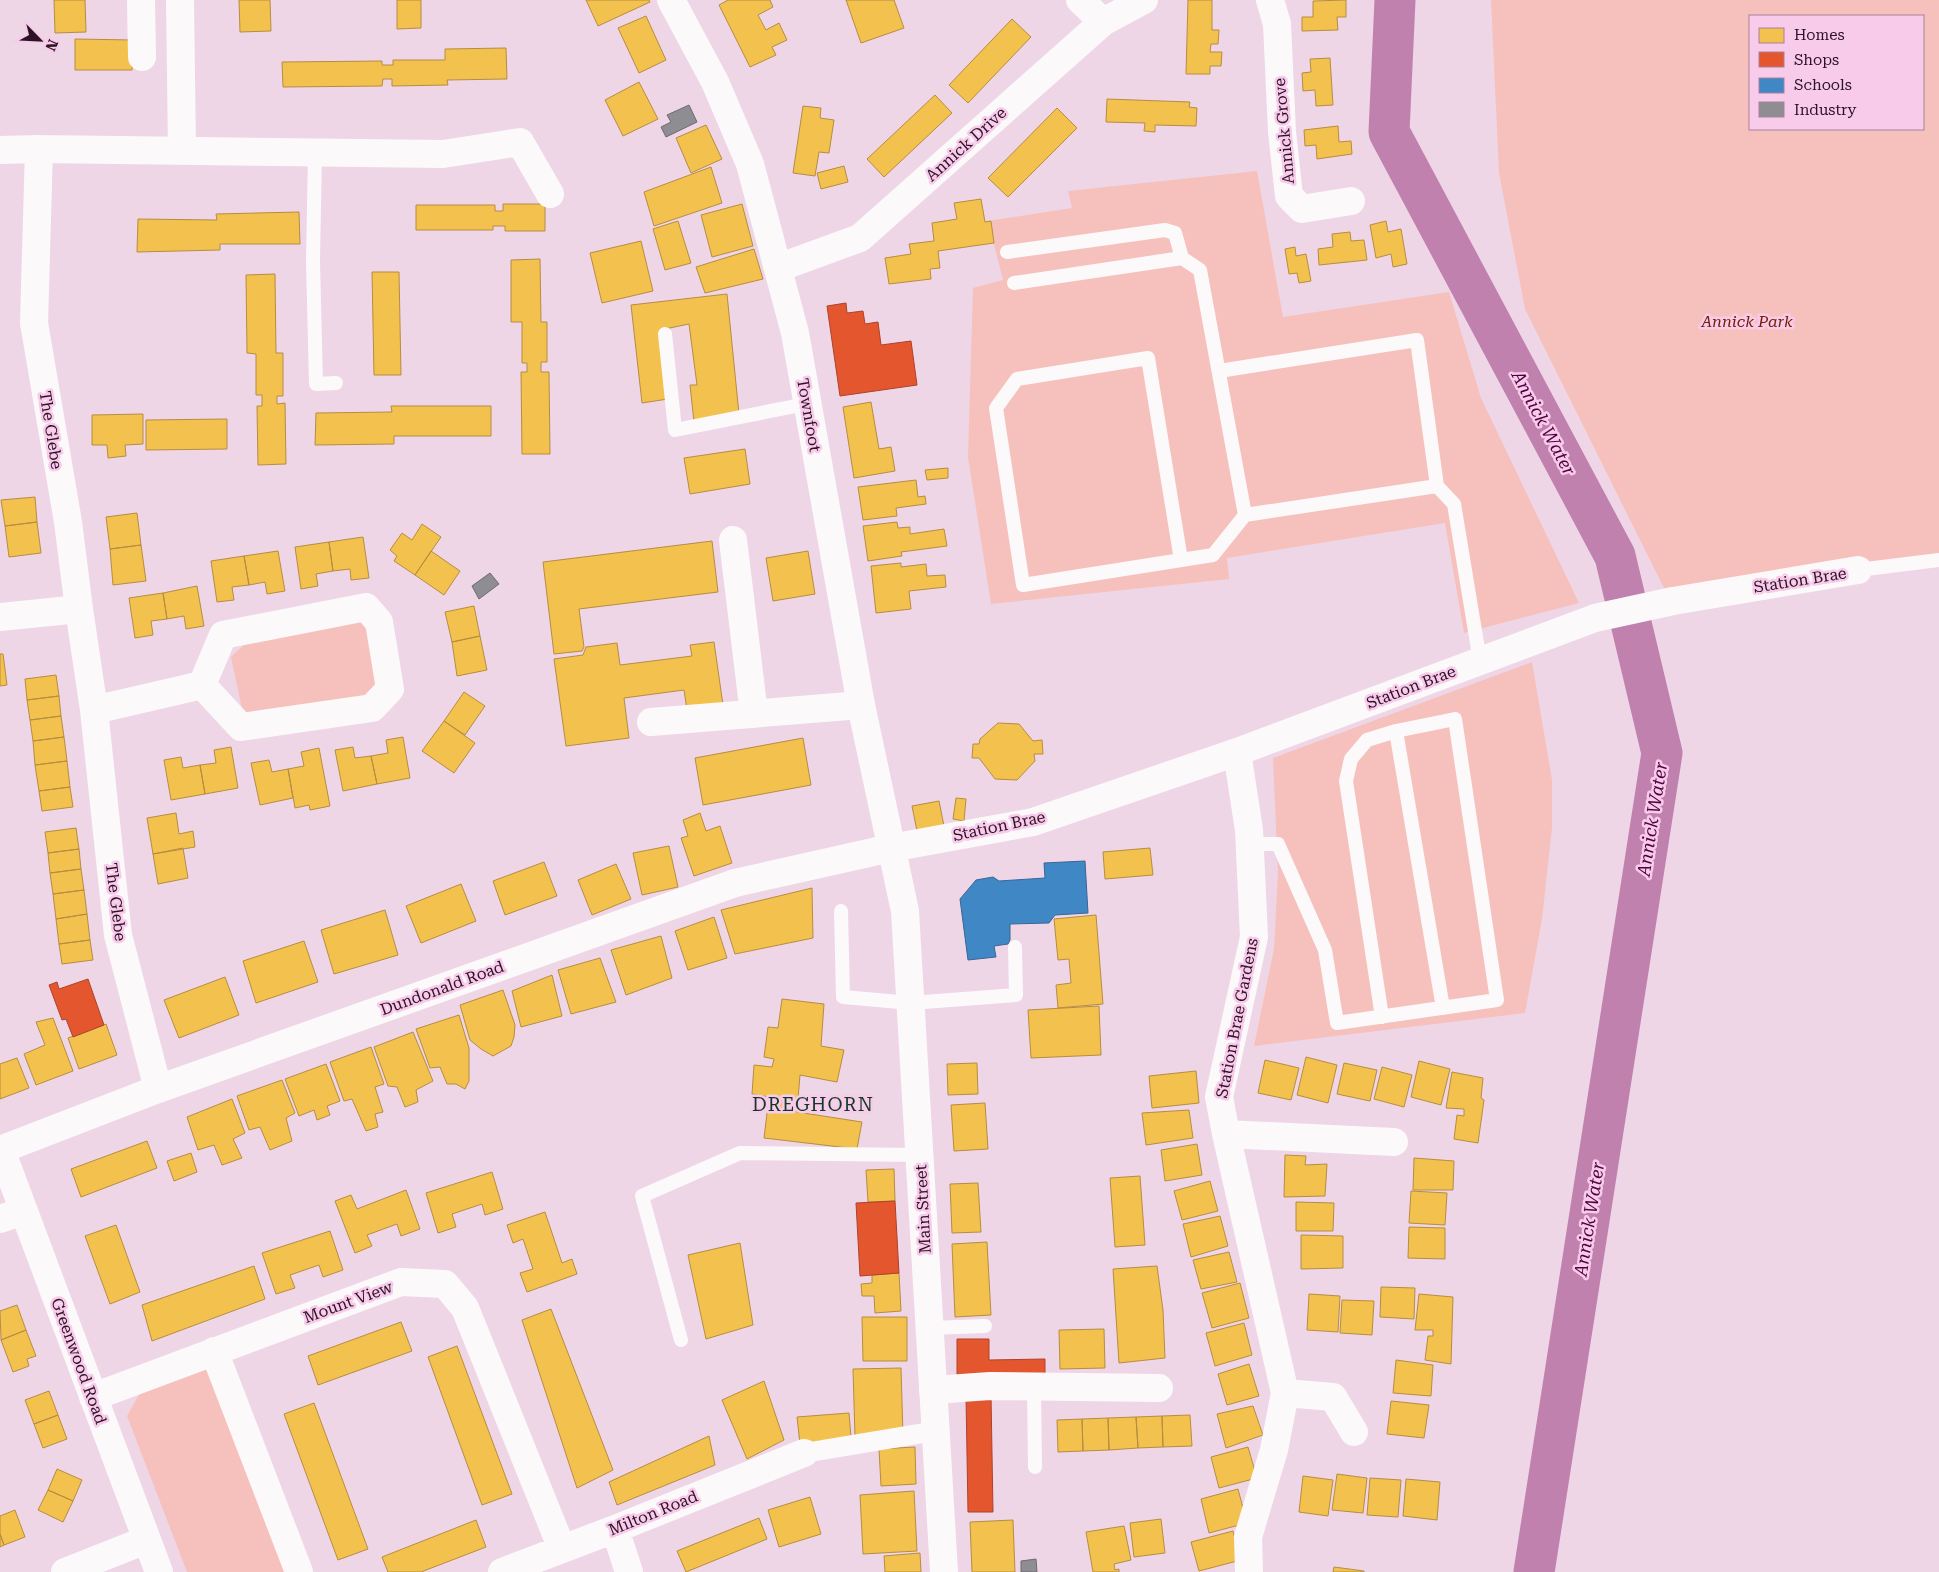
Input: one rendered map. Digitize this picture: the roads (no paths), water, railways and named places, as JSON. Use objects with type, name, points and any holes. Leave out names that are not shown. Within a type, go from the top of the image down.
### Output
[{"type":"street","name":"Townfoot","points":[[671,0],[715,82],[750,164],[795,333],[806,404],[861,705],[891,848]]},
{"type":"street","points":[[1080,0],[1103,22]]},
{"type":"street","name":"Annick Drive","points":[[778,268],[860,238],[1103,22],[1144,0]]},
{"type":"street","name":"Annick Grove","points":[[1270,0],[1277,24],[1282,132],[1289,196],[1302,209],[1351,200]]},
{"type":"street","points":[[142,56],[141,3],[180,2],[182,150]]},
{"type":"street","points":[[0,150],[40,148],[444,154],[520,142],[550,194]]},
{"type":"street","name":"The Glebe","points":[[40,148],[34,324],[68,522],[78,609],[94,710],[118,935],[158,1090]]},
{"type":"street","points":[[733,540],[754,714]]},
{"type":"street","name":"Station Brae","points":[[891,848],[1033,822],[1237,752],[1595,618],[1673,601],[1858,570]]},
{"type":"street","points":[[366,608],[379,622],[390,689],[372,708],[241,727],[202,685],[223,635],[366,608]]},
{"type":"street","points":[[0,617],[78,609]]},
{"type":"street","points":[[94,710],[202,685]]},
{"type":"street","points":[[650,722],[861,705]]},
{"type":"street","name":"Station Brae Gardens","points":[[1237,752],[1249,844],[1254,937],[1219,1097],[1285,1394],[1274,1450],[1248,1537],[1249,1572]]},
{"type":"street","name":"Main Street","points":[[891,848],[905,911],[944,1572]]},
{"type":"street","name":"Dundonald Road","points":[[0,1150],[158,1090],[735,883],[891,848]]},
{"type":"street","points":[[1226,1134],[1394,1142]]},
{"type":"street","name":"Greenwood Road","points":[[0,1150],[12,1215],[93,1397],[159,1572]]},
{"type":"street","name":"Mount View","points":[[93,1397],[401,1282],[445,1284],[465,1308],[562,1549]]},
{"type":"street","points":[[214,1351],[299,1572]]},
{"type":"street","points":[[933,1390],[990,1386],[1159,1388]]},
{"type":"street","points":[[1285,1394],[1333,1397],[1354,1432]]},
{"type":"street","points":[[804,1453],[936,1431]]},
{"type":"street","name":"Milton Road","points":[[518,1569],[562,1549],[804,1453]]},
{"type":"street","points":[[615,1529],[629,1572]]},
{"type":"street","points":[[65,1572],[146,1540]]},
{"type":"lane","points":[[316,152],[313,260],[316,384],[336,383]]},
{"type":"lane","points":[[1007,252],[1165,230],[1175,233],[1182,258],[1200,270],[1245,515]]},
{"type":"lane","points":[[1014,283],[1182,258]]},
{"type":"lane","points":[[665,334],[675,430],[806,404]]},
{"type":"lane","points":[[1219,371],[1417,340],[1437,486],[1454,504],[1480,661]]},
{"type":"lane","points":[[1181,560],[1148,358],[1017,379],[996,408],[1024,584],[1181,560],[1213,555],[1245,515],[1437,486]]},
{"type":"lane","name":"Station Brae","points":[[1858,570],[1939,560]]},
{"type":"lane","points":[[1249,844],[1278,844],[1325,950],[1337,1024],[1497,1000],[1454,719],[1396,731],[1367,740],[1351,758],[1346,781],[1382,1017]]},
{"type":"lane","points":[[1396,731],[1443,1008]]},
{"type":"lane","points":[[841,911],[842,996],[911,1003],[1016,995],[1015,947]]},
{"type":"lane","points":[[681,1340],[642,1196],[740,1153],[920,1155]]},
{"type":"lane","points":[[930,1328],[985,1326]]},
{"type":"lane","points":[[1034,1388],[1035,1467]]},
{"type":"waterway","name":"Annick Water","points":[[1395,0],[1389,132],[1615,556],[1662,753],[1534,1572]]},
{"type":"district","name":"DREGHORN","points":[[813,1104]]},
{"type":"park label","name":"Annick Park","points":[[1747,321]]}]
